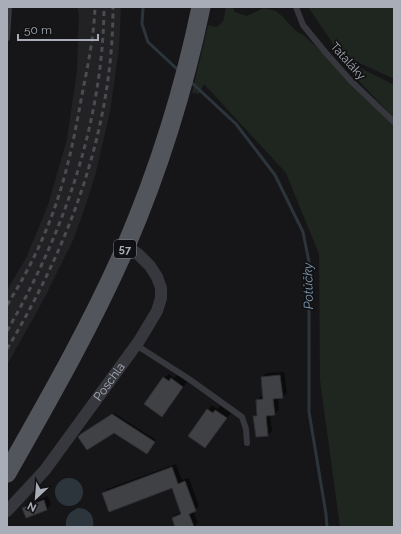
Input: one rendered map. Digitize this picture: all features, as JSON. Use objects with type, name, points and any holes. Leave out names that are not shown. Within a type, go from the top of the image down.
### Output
[{"type":"main road","name":"57","points":[[7,473],[97,309],[146,198],[166,141],[183,85],[201,7]]},
{"type":"street","name":"Poschla","points":[[7,511],[45,470],[136,345],[157,311],[161,298],[161,288],[157,277],[150,266],[138,254],[126,246]]},
{"type":"lane","points":[[7,38],[9,7]]},
{"type":"lane","name":"Tataláky","points":[[296,7],[303,25],[326,53],[350,81],[394,122]]},
{"type":"lane","points":[[136,345],[189,379],[242,417],[246,428],[247,443]]},
{"type":"shaded area","points":[[77,7],[121,7],[119,48],[110,112],[95,176],[74,238],[45,297],[7,365],[7,290],[26,258],[48,205],[67,139],[77,71],[79,14]]},
{"type":"shaded area","points":[[226,7],[233,7],[235,12],[247,16],[264,8],[276,11],[296,31],[303,35],[320,50],[394,124],[394,527],[340,527],[320,380],[319,254],[286,173],[204,84],[199,94],[192,93],[208,25],[216,27],[222,23]]},
{"type":"shaded area","points":[[308,7],[394,7],[394,79],[340,54]]},
{"type":"shaded area","points":[[340,61],[347,61],[394,85],[394,118]]},
{"type":"shaded area","points":[[69,478],[79,482],[83,492],[79,502],[69,506],[59,502],[55,492],[59,482]]},
{"type":"shaded area","points":[[78,508],[85,509],[90,513],[93,519],[93,527],[66,527],[68,515]]},
{"type":"building","points":[[280,375],[283,398],[273,399],[275,415],[266,416],[268,436],[256,437],[253,416],[257,416],[256,400],[263,399],[261,377]]},
{"type":"building","points":[[163,377],[169,381],[171,378],[183,387],[162,417],[144,404]]},
{"type":"building","points":[[207,409],[213,413],[215,410],[227,418],[205,448],[188,436]]},
{"type":"building","points":[[112,414],[155,442],[147,454],[114,433],[87,450],[78,437]]},
{"type":"building","points":[[172,467],[178,484],[185,481],[196,511],[189,514],[194,527],[175,527],[172,518],[181,514],[172,488],[109,512],[102,493]]},
{"type":"building","points":[[44,500],[47,510],[26,518],[22,508]]},
{"type":"waterway","name":"Potůčky","points":[[143,7],[142,24],[148,42],[177,69]]},
{"type":"waterway","name":"Potůčky","points":[[192,83],[236,124],[275,175],[303,232],[309,262],[309,412],[327,527]]},
{"type":"railway","points":[[7,305],[35,254],[47,228],[61,189],[74,138],[88,65],[95,7]]},
{"type":"railway","points":[[7,331],[46,255],[76,175],[88,134],[96,92],[102,50],[104,7]]},
{"type":"railway","points":[[7,349],[50,269],[68,228],[83,186],[96,142],[105,98],[111,53],[113,7]]}]
